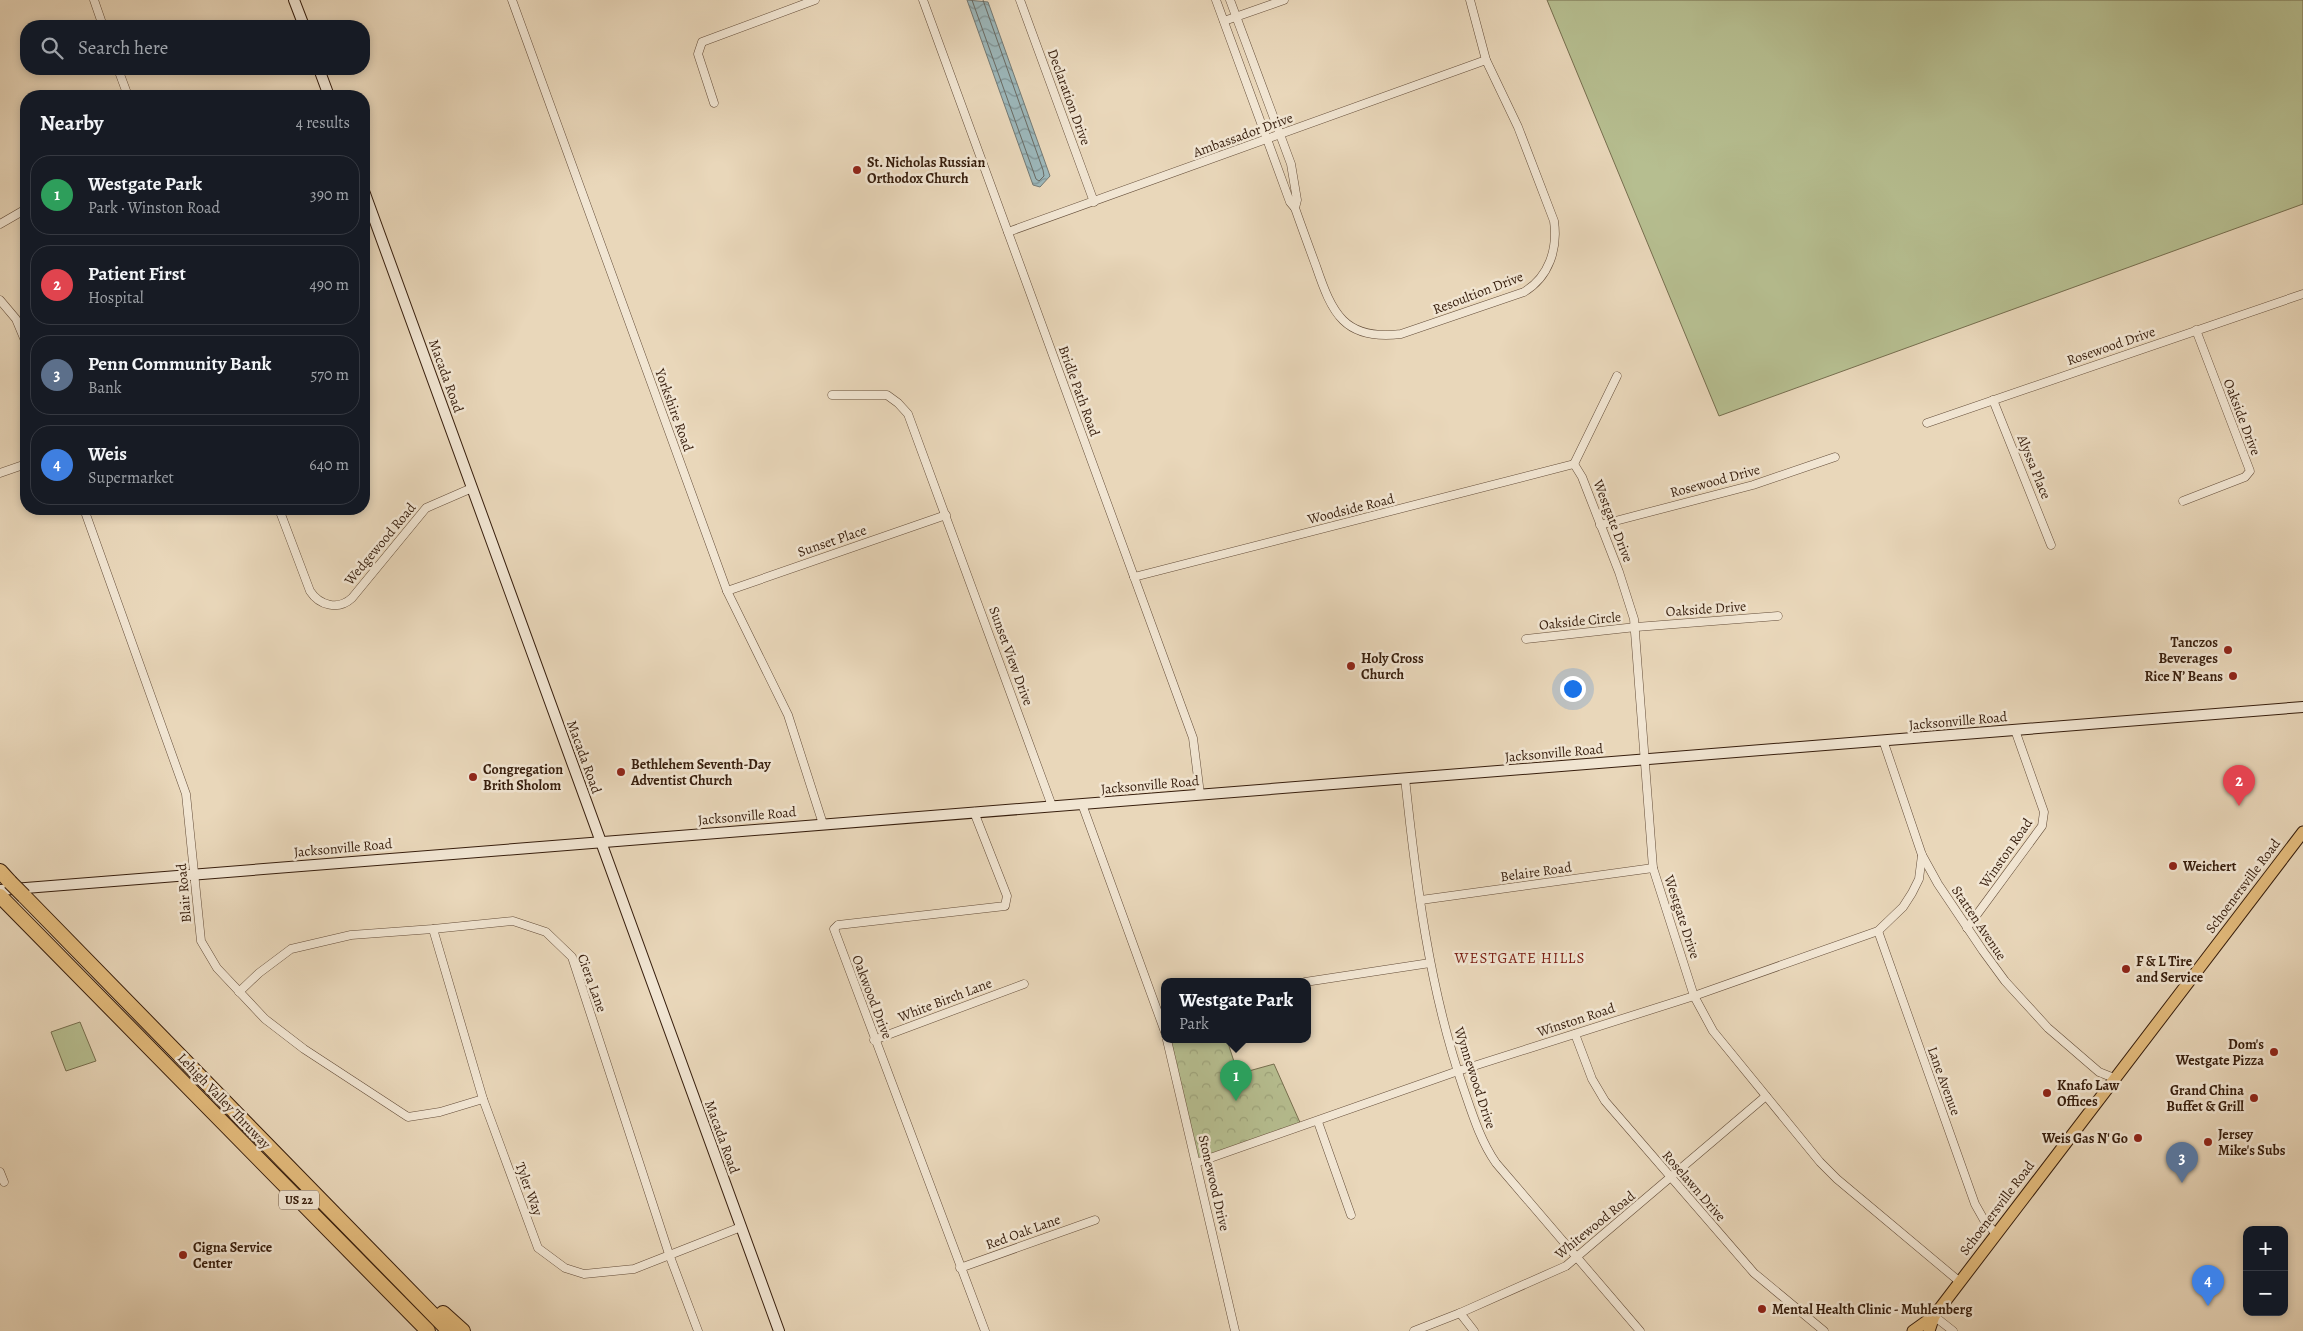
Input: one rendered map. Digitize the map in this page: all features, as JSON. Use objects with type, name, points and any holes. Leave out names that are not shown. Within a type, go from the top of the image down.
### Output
[{"type":"highway","name":"Lehigh Valley Thruway","points":[[0,871],[3,891],[428,1331]]},
{"type":"highway","name":"Lehigh Valley Thruway","points":[[3,891],[24,896],[449,1331]]},
{"type":"highway","points":[[316,1195],[462,1331]]},
{"type":"main road","name":"Schoenersville Road","points":[[1913,1331],[1934,1316],[2303,832]]},
{"type":"main road","name":"Schoenersville Road","points":[[1929,1331],[1934,1316]]},
{"type":"street","points":[[94,0],[101,20]]},
{"type":"street","points":[[294,0],[302,20]]},
{"type":"street","name":"Yorkshire Road","points":[[512,0],[727,591],[788,715],[823,824]]},
{"type":"street","points":[[714,103],[698,54],[702,42],[815,0]]},
{"type":"street","name":"Bridle Path Road","points":[[924,0],[1192,737],[1200,794]]},
{"type":"street","name":"Declaration Drive","points":[[1020,0],[1094,202]]},
{"type":"street","name":"Resoultion Drive","points":[[1216,0],[1330,305],[1346,322],[1363,332],[1379,336],[1401,334],[1529,289],[1544,273],[1551,260],[1556,237],[1554,221],[1518,126],[1486,60],[1470,0]]},
{"type":"street","name":"Resoultion Drive","points":[[1230,0],[1293,172],[1297,200],[1295,208]]},
{"type":"street","points":[[1224,21],[1284,0]]},
{"type":"street","name":"Ambassador Drive","points":[[1008,232],[1486,60]]},
{"type":"street","points":[[120,75],[126,90]]},
{"type":"street","points":[[321,75],[327,90]]},
{"type":"street","name":"Macada Road","points":[[370,208],[599,842],[779,1331]]},
{"type":"street","points":[[0,224],[20,212]]},
{"type":"street","name":"Rosewood Drive","points":[[1927,423],[2303,294]]},
{"type":"street","points":[[0,300],[16,319],[20,329]]},
{"type":"street","name":"Oakside Drive","points":[[2183,501],[2245,477],[2250,471],[2196,330]]},
{"type":"street","points":[[1574,464],[1617,376]]},
{"type":"street","name":"Sunset View Drive","points":[[832,395],[887,396],[898,403],[908,414],[1052,806]]},
{"type":"street","name":"Alyssa Place","points":[[1993,400],[2051,544]]},
{"type":"street","name":"Rosewood Drive","points":[[1600,525],[1752,485],[1835,457]]},
{"type":"street","name":"Woodside Road","points":[[1134,577],[1574,464]]},
{"type":"street","name":"Westgate Drive","points":[[1574,464],[1582,477],[1629,599],[1636,627],[1653,868],[1694,996],[1713,1031],[1820,1162],[1837,1179],[1960,1282]]},
{"type":"street","points":[[0,473],[20,466]]},
{"type":"street","name":"Wedgewood Road","points":[[281,515],[310,591],[317,601],[332,605],[341,604],[352,598],[426,508],[472,488]]},
{"type":"street","name":"Blair Road","points":[[86,515],[186,794],[190,814],[201,941],[217,968],[265,1020],[304,1049],[408,1117],[440,1112],[483,1099]]},
{"type":"street","name":"Sunset Place","points":[[727,591],[946,515]]},
{"type":"street","name":"Oakside Drive","points":[[1636,627],[1778,616]]},
{"type":"street","name":"Oakside Circle","points":[[1526,639],[1636,627]]},
{"type":"street","name":"Jacksonville Road","points":[[3,891],[194,874],[2303,707]]},
{"type":"street","name":"Winston Road","points":[[1968,928],[2036,835],[2044,816],[2015,730]]},
{"type":"street","name":"Statten Avenue","points":[[1883,740],[1922,855],[1938,884],[1968,928],[2005,981],[2048,1028],[2099,1072],[2114,1078]]},
{"type":"street","name":"Wynnewood Drive","points":[[1405,778],[1410,829],[1430,963],[1458,1072],[1480,1134],[1490,1155],[1640,1331]]},
{"type":"street","points":[[1082,804],[1161,1021]]},
{"type":"street","name":"Oakwood Drive","points":[[974,812],[1007,896],[1008,901],[1005,906],[838,925],[834,929],[874,1040],[985,1331]]},
{"type":"street","name":"Winston Road","points":[[1196,1163],[1458,1072],[1694,996],[1878,931],[1896,914],[1912,893],[1918,879],[1922,855]]},
{"type":"street","name":"Belaire Road","points":[[1421,900],[1653,868]]},
{"type":"street","name":"Ciera Lane","points":[[239,992],[259,972],[291,949],[351,935],[396,930],[433,929],[513,920],[546,932],[572,957],[669,1254],[698,1331]]},
{"type":"street","name":"Tyler Way","points":[[433,929],[483,1099],[538,1248],[564,1268],[584,1274],[634,1269],[740,1226]]},
{"type":"street","name":"Lane Avenue","points":[[1878,931],[1975,1204],[1984,1220],[1996,1234]]},
{"type":"street","points":[[1311,981],[1430,963]]},
{"type":"street","name":"White Birch Lane","points":[[874,1040],[1024,984]]},
{"type":"street","points":[[1155,1005],[1161,1004]]},
{"type":"street","name":"Roselawn Drive","points":[[1575,1034],[1598,1091],[1754,1274],[1824,1331]]},
{"type":"street","name":"Stonewood Drive","points":[[1168,1043],[1235,1331]]},
{"type":"street","name":"Whitewood Road","points":[[1414,1331],[1460,1314],[1553,1274],[1577,1259],[1766,1096]]},
{"type":"street","points":[[1318,1122],[1351,1215]]},
{"type":"street","points":[[0,1172],[4,1182]]},
{"type":"street","name":"Red Oak Lane","points":[[960,1268],[1095,1220]]},
{"type":"street","points":[[1460,1314],[1474,1331]]},
{"type":"street","points":[[1934,1316],[1953,1331]]},
{"type":"green space","points":[[1547,0],[2303,0],[2303,204],[1719,416]]},
{"type":"green space","points":[[80,1022],[96,1061],[66,1071],[51,1032]]},
{"type":"green space","points":[[1168,1043],[1228,1043],[1238,1074],[1274,1064],[1302,1127],[1196,1163]]},
{"type":"water","points":[[967,0],[988,2],[1050,176],[1040,187],[1033,185]]},
{"type":"place","name":"St. Nicholas Russian Orthodox Church","points":[[857,170]]},
{"type":"place","name":"Tanczos Beverages","points":[[2228,650]]},
{"type":"place","name":"Holy Cross Church","points":[[1351,666]]},
{"type":"place","name":"Rice N’ Beans","points":[[2233,676]]},
{"type":"place","name":"Bethlehem Seventh-Day Adventist Church","points":[[621,772]]},
{"type":"place","name":"Congregation Brith Sholom","points":[[473,777]]},
{"type":"place","name":"Patient First","points":[[2239,806]]},
{"type":"place","name":"Weichert","points":[[2173,866]]},
{"type":"place","name":"F & L Tire and Service","points":[[2126,969]]},
{"type":"place","name":"Dom's Westgate Pizza","points":[[2274,1052]]},
{"type":"place","name":"Knafo Law Offices","points":[[2047,1093]]},
{"type":"place","name":"Grand China Buffet & Grill","points":[[2254,1098]]},
{"type":"place","name":"Westgate Park","points":[[1236,1101]]},
{"type":"place","name":"Weis Gas N' Go","points":[[2138,1138]]},
{"type":"place","name":"Jersey Mike's Subs","points":[[2208,1142]]},
{"type":"place","name":"Penn Community Bank","points":[[2182,1183]]},
{"type":"place","name":"Cigna Service Center","points":[[183,1255]]},
{"type":"place","name":"Weis","points":[[2208,1306]]},
{"type":"place","name":"Mental Health Clinic - Muhlenberg","points":[[1762,1309]]},
{"type":"district","name":"WESTGATE HILLS","points":[[1520,958]]}]
